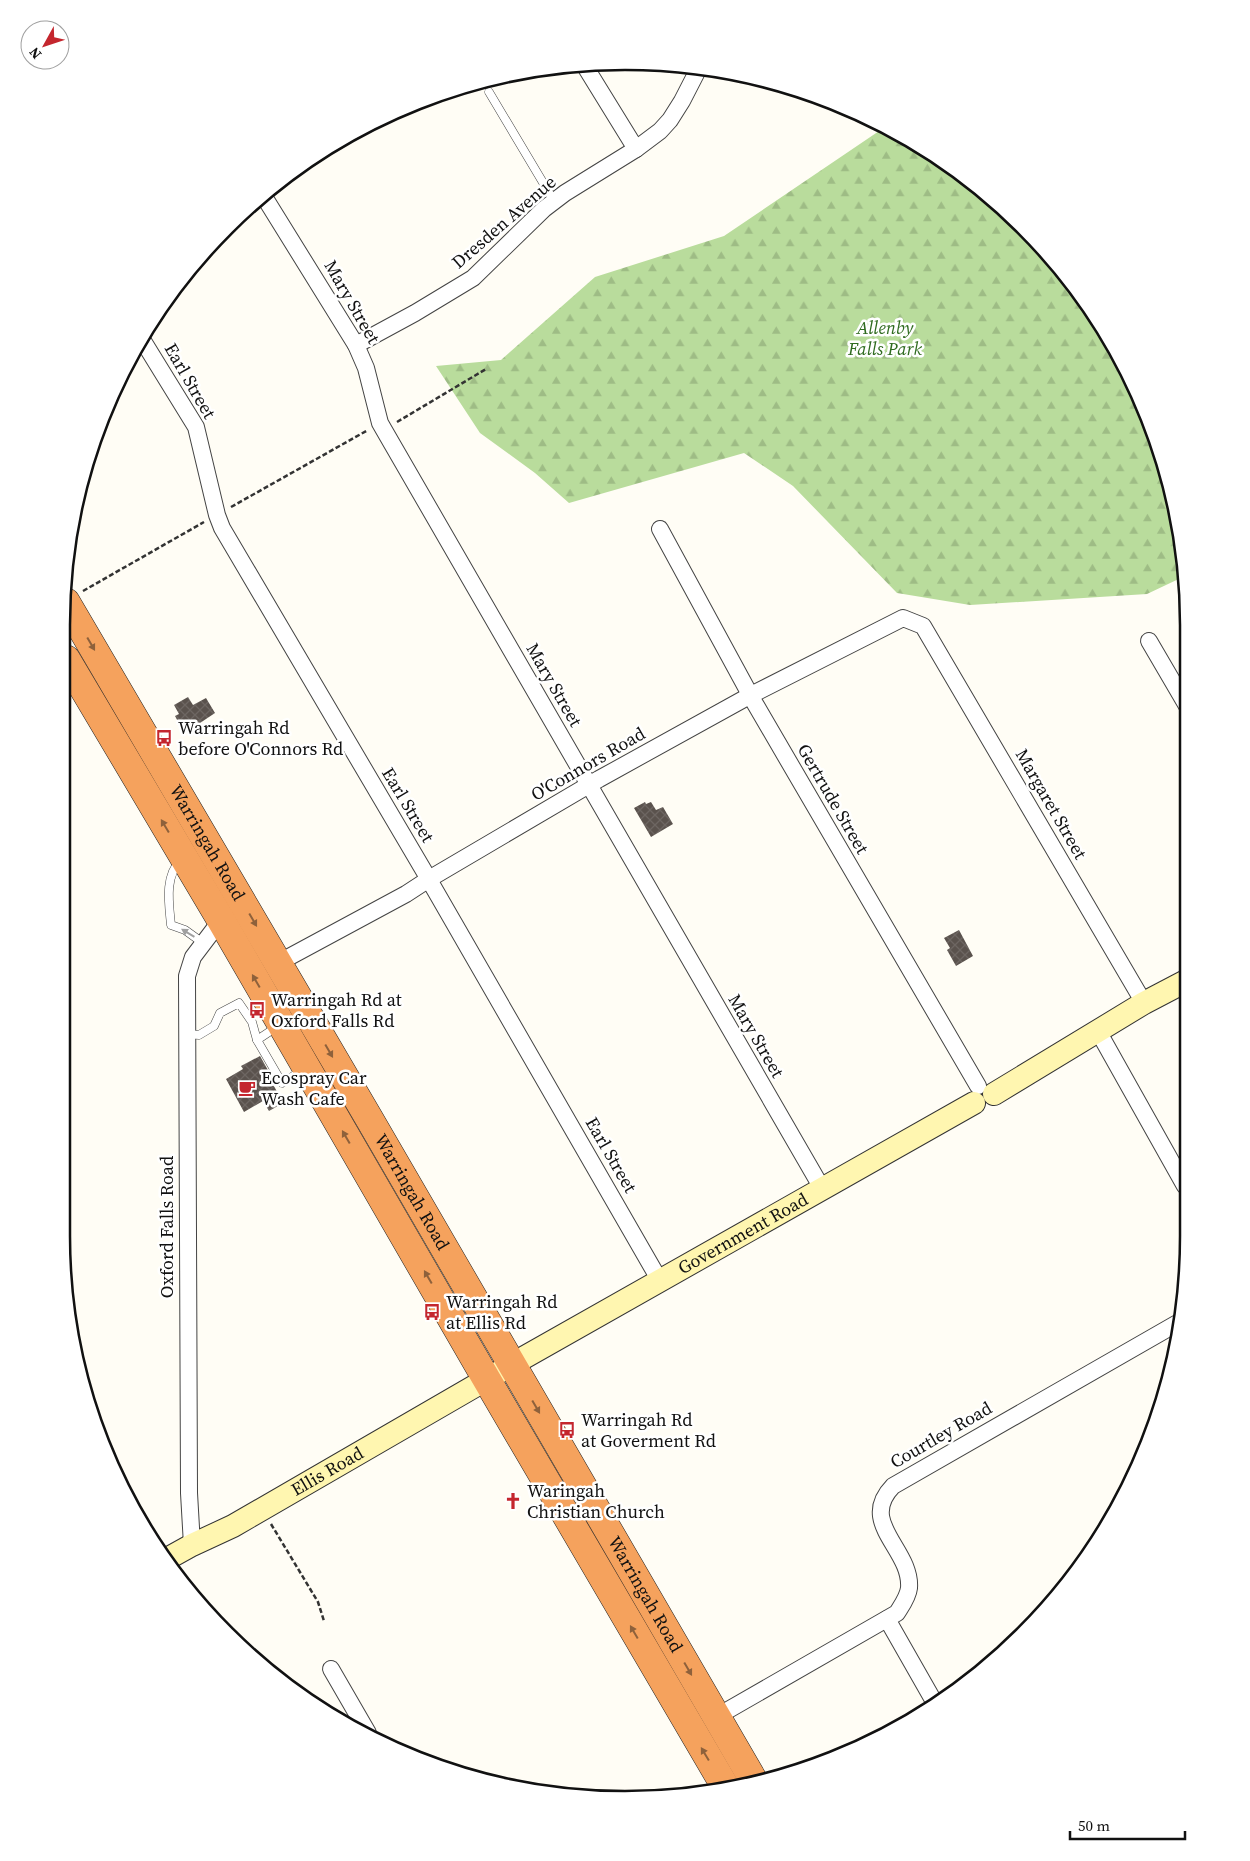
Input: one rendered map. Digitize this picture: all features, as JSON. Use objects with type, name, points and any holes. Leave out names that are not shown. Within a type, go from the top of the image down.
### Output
[{"type":"highway","name":"Warringah Road","points":[[70,610],[751,1776]]},
{"type":"highway","name":"Warringah Road","points":[[70,666],[221,920],[722,1782]]},
{"type":"street","points":[[588,71],[636,149]]},
{"type":"street","name":"Dresden Avenue","points":[[356,345],[474,278],[554,201],[636,149],[660,131],[670,120],[682,101],[695,75]]},
{"type":"street","name":"Mary Street","points":[[268,201],[356,345],[366,368],[380,423],[823,1190]]},
{"type":"street","name":"Earl Street","points":[[145,346],[196,428],[217,515],[222,528],[428,879],[660,1281]]},
{"type":"street","name":"Gertrude Street","points":[[660,529],[759,711],[982,1095]]},
{"type":"street","name":"O'Connors Road","points":[[278,963],[406,894],[428,879],[588,786],[751,695],[903,618],[923,626]]},
{"type":"street","name":"Margaret Street","points":[[923,626],[1144,1003]]},
{"type":"street","points":[[1150,641],[1180,694]]},
{"type":"street","name":"Oxford Falls Road","points":[[192,1545],[189,1493],[187,976],[193,957],[221,920]]},
{"type":"street","name":"Government Road","points":[[487,1380],[823,1190],[982,1095],[1180,984]]},
{"type":"street","points":[[1098,1031],[1180,1179]]},
{"type":"street","name":"Courtley Road","points":[[716,1716],[897,1612],[909,1590],[908,1574],[881,1522],[880,1509],[883,1498],[893,1486],[1172,1326]]},
{"type":"street","name":"Ellis Road","points":[[172,1556],[232,1526],[487,1380]]},
{"type":"street","points":[[886,1619],[932,1698]]},
{"type":"street","points":[[331,1669],[364,1726]]},
{"type":"lane","points":[[489,92],[554,201]]},
{"type":"lane","points":[[184,857],[174,867],[168,894],[171,925],[185,930],[203,943]]},
{"type":"lane","points":[[186,1034],[199,1034],[214,1026],[220,1013],[239,1003],[252,1022],[257,1040],[282,1083],[307,1068]]},
{"type":"lane","points":[[257,1040],[281,1024]]},
{"type":"path","points":[[384,430],[486,369]]},
{"type":"path","points":[[270,1522],[318,1602],[324,1622]]},
{"type":"green space","name":"Allenby Falls Park","points":[[878,131],[902,144],[963,185],[991,208],[1042,259],[1065,287],[1106,348],[1138,413],[1151,447],[1169,517],[1178,579],[1147,594],[970,605],[897,593],[793,486],[744,453],[569,503],[535,473],[480,433],[436,366],[501,360],[595,277],[724,236]]},
{"type":"building","points":[[188,697],[193,705],[206,698],[215,713],[188,731],[186,727],[182,729],[175,716],[179,714],[174,705]]},
{"type":"building","points":[[645,802],[646,804],[651,802],[656,810],[663,807],[673,824],[651,837],[634,808]]},
{"type":"building","points":[[959,930],[973,956],[956,966],[947,950],[950,948],[944,938]]},
{"type":"building","points":[[260,1056],[283,1103],[269,1111],[263,1101],[244,1112],[226,1079],[243,1069],[241,1066]]},
{"type":"place","name":"Warringah Rd before O'Connors Rd","points":[[164,738]]},
{"type":"place","name":"Warringah Rd at Oxford Falls Rd","points":[[257,1010]]},
{"type":"place","name":"Ecospray Car Wash Cafe","points":[[247,1088]]},
{"type":"place","name":"Warringah Rd at Ellis Rd","points":[[432,1312]]},
{"type":"place","name":"Warringah Rd at Goverment Rd","points":[[567,1430]]},
{"type":"place","name":"Waringah Christian Church","points":[[513,1501]]}]
